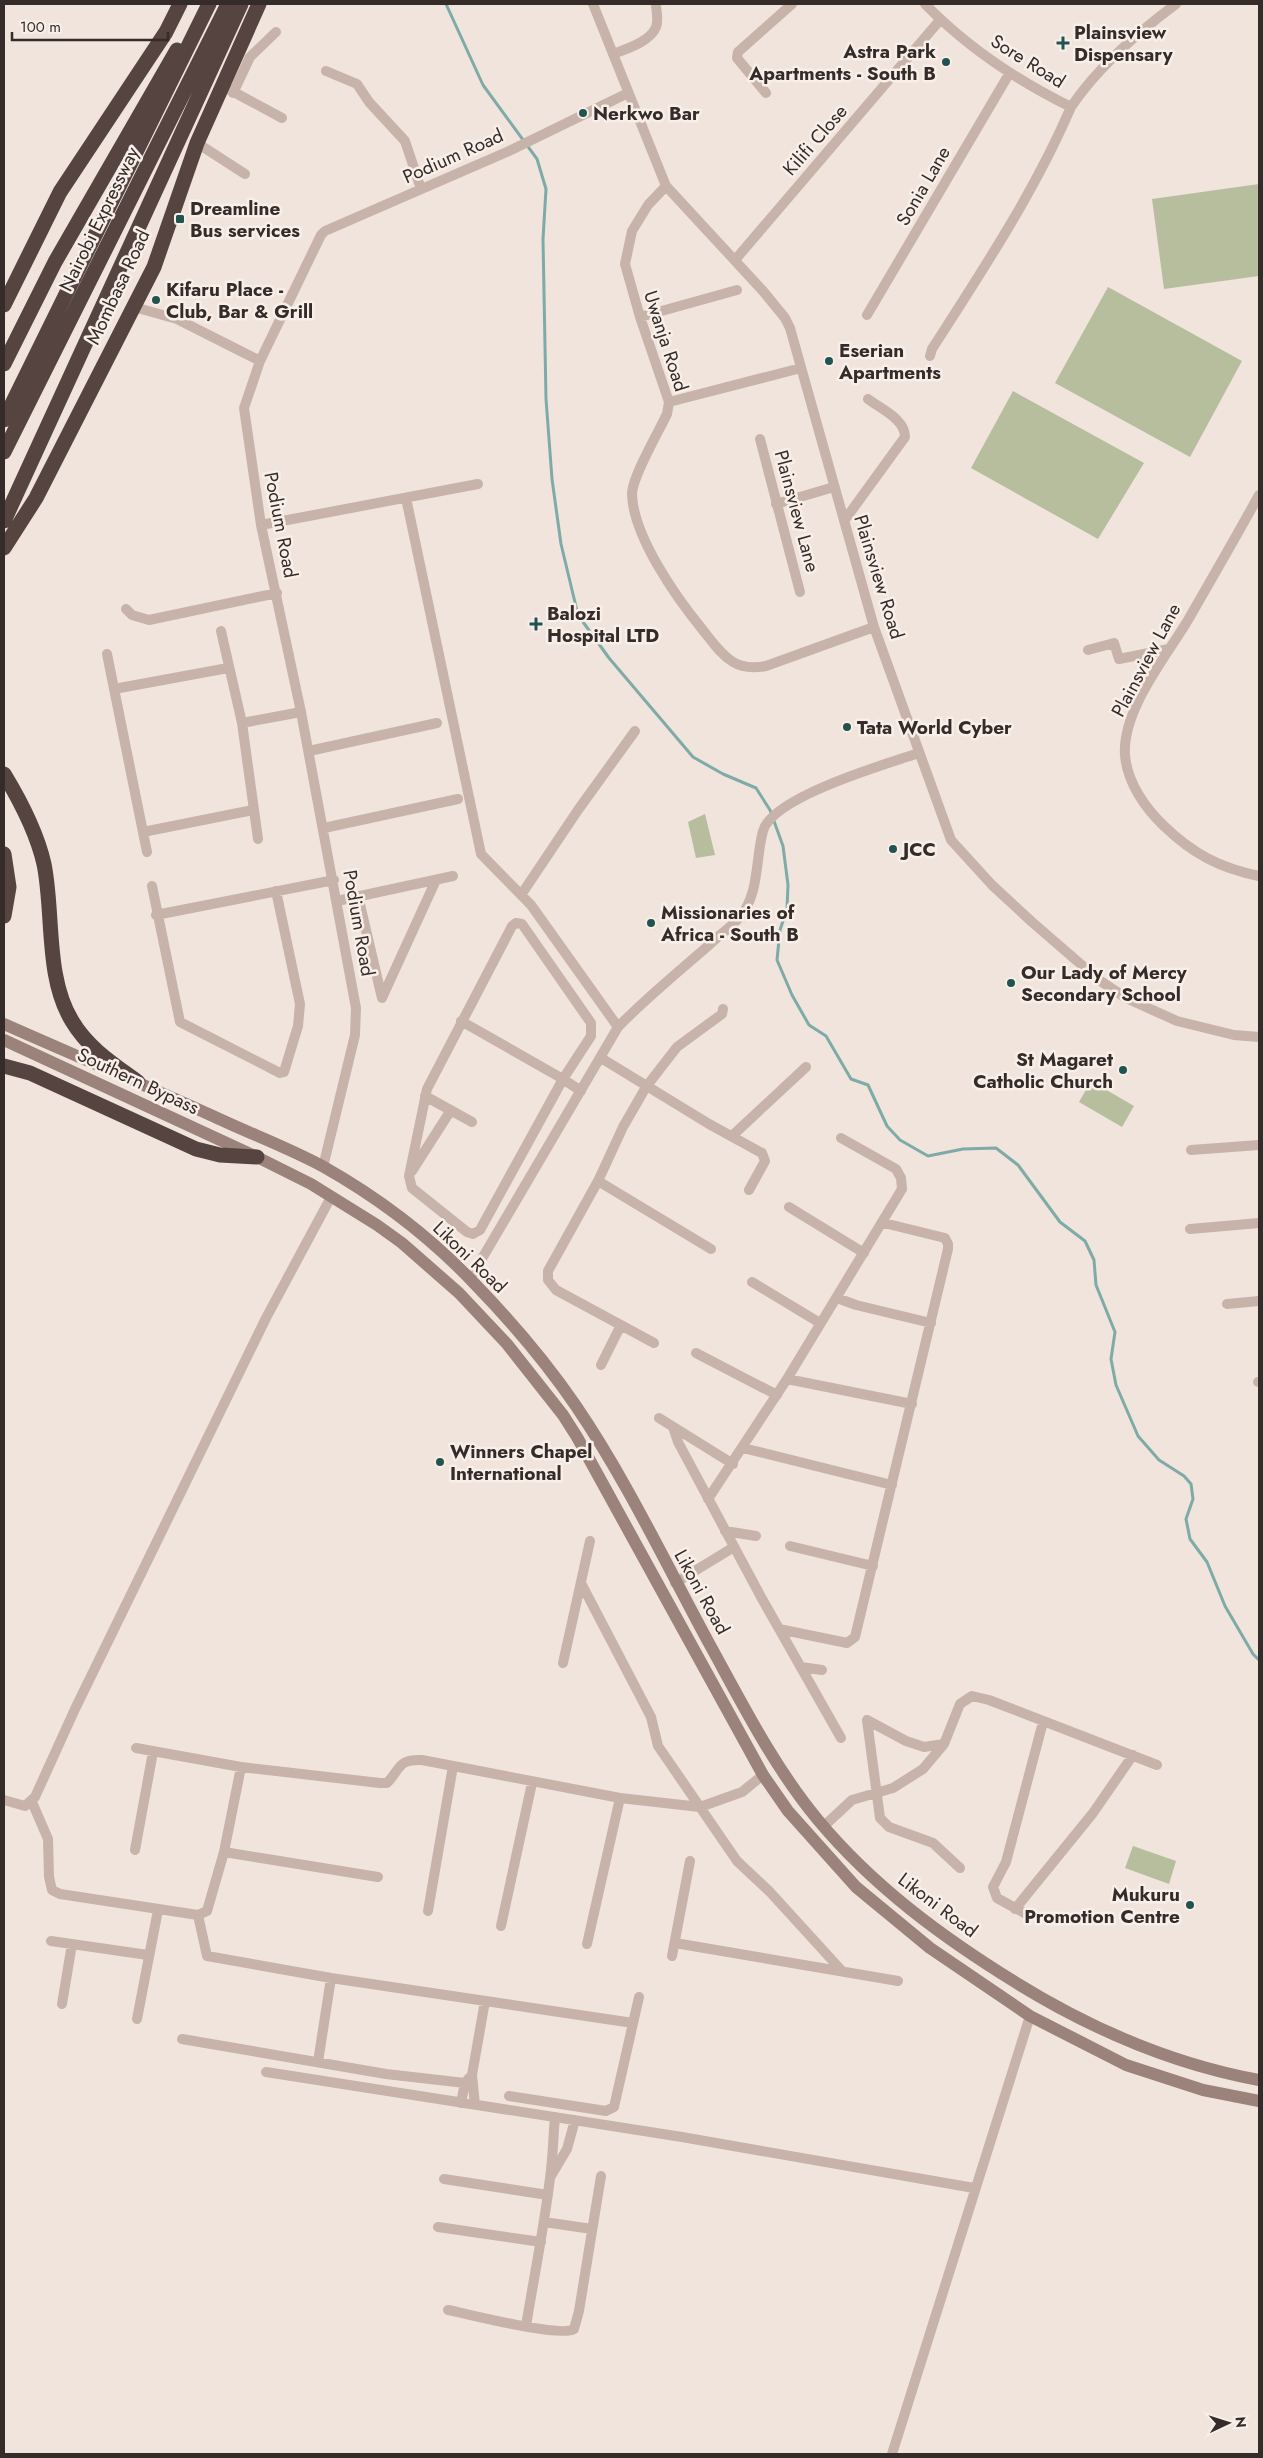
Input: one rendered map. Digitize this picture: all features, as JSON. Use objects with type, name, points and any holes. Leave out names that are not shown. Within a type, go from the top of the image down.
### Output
[{"type":"highway","points":[[4,304],[60,192],[166,32],[180,4]]},
{"type":"highway","points":[[4,364],[55,262],[154,87],[208,4]]},
{"type":"highway","name":"Nairobi Expressway","points":[[4,420],[208,4]]},
{"type":"highway","name":"Nairobi Expressway","points":[[4,452],[228,4]]},
{"type":"highway","points":[[4,521],[241,4]]},
{"type":"highway","name":"Mombasa Road","points":[[4,548],[36,498],[154,267],[197,143],[228,89],[259,4]]},
{"type":"highway","points":[[4,774],[30,820],[44,864],[53,954],[61,999],[71,1020],[94,1050],[138,1082]]},
{"type":"highway","points":[[4,854],[9,887],[4,916]]},
{"type":"highway","points":[[4,1066],[30,1073],[196,1149],[220,1155],[258,1157]]},
{"type":"main road","name":"Southern Bypass","points":[[4,1024],[138,1082]]},
{"type":"main road","name":"Southern Bypass","points":[[4,1040],[258,1157]]},
{"type":"main road","name":"Likoni Road","points":[[138,1082],[323,1167],[388,1209],[470,1279],[520,1335],[575,1405],[630,1498],[744,1708],[778,1764],[824,1826],[866,1872],[895,1898],[989,1966],[1076,2019],[1166,2056],[1215,2071],[1259,2080]]},
{"type":"main road","name":"Likoni Road","points":[[258,1157],[331,1197],[377,1225],[402,1243],[459,1293],[507,1344],[563,1415],[577,1437],[763,1775],[794,1818],[856,1887],[930,1948],[1030,2016],[1126,2066],[1203,2090],[1259,2101]]},
{"type":"main road","points":[[459,1293],[470,1279]]},
{"type":"street","name":"Plainsview Road","points":[[593,4],[666,186],[763,290],[785,318],[790,328],[874,627],[953,843],[992,885],[1068,954],[1106,985],[1148,1010],[1199,1027],[1234,1035],[1259,1038]]},
{"type":"street","points":[[613,54],[634,45],[652,34],[657,20],[656,4]]},
{"type":"street","points":[[766,93],[738,58],[738,52],[792,4]]},
{"type":"street","name":"Sore Road","points":[[925,4],[940,20],[1009,74],[1071,107],[1078,96],[1128,44],[1176,4]]},
{"type":"street","name":"Kilifi Close","points":[[735,260],[940,20]]},
{"type":"street","points":[[276,32],[250,57],[228,89],[282,118]]},
{"type":"street","points":[[326,71],[356,84],[369,102],[405,141],[421,190]]},
{"type":"street","name":"Sonia Lane","points":[[867,315],[1009,74]]},
{"type":"street","name":"Podium Road","points":[[323,1167],[355,1034],[356,1008],[309,751],[277,593],[261,525],[244,408],[260,362],[321,235],[330,228],[510,151],[628,94]]},
{"type":"street","points":[[930,356],[932,349],[989,261],[1054,144],[1071,107]]},
{"type":"street","points":[[197,143],[245,174]]},
{"type":"street","name":"Uwanja Road","points":[[666,186],[639,218],[626,248],[625,264],[627,275],[668,402],[667,414],[632,492],[633,504],[644,536],[667,584],[717,647],[735,664],[756,668],[794,657],[874,627]]},
{"type":"street","points":[[640,317],[736,290]]},
{"type":"street","points":[[134,307],[177,319],[260,362]]},
{"type":"street","points":[[668,402],[801,368]]},
{"type":"street","points":[[844,521],[905,437],[905,431],[900,423],[868,400]]},
{"type":"street","name":"Plainsview Lane","points":[[760,439],[800,592]]},
{"type":"street","points":[[261,525],[478,484]]},
{"type":"street","points":[[776,504],[834,487]]},
{"type":"street","name":"Plainsview Lane","points":[[1259,495],[1256,508],[1169,649],[1135,711],[1126,736],[1125,756],[1131,781],[1144,805],[1183,844],[1206,860],[1259,876]]},
{"type":"street","points":[[406,498],[479,848],[485,858],[522,895],[618,1027]]},
{"type":"street","points":[[126,609],[132,616],[148,620],[277,593]]},
{"type":"street","points":[[221,631],[242,723],[258,839]]},
{"type":"street","points":[[1088,650],[1114,643],[1119,659],[1169,649]]},
{"type":"street","points":[[108,654],[147,852]]},
{"type":"street","points":[[114,689],[228,668]]},
{"type":"street","points":[[242,723],[301,712]]},
{"type":"street","points":[[309,751],[437,723]]},
{"type":"street","points":[[522,895],[578,810],[635,731]]},
{"type":"street","points":[[470,1279],[618,1027],[740,917],[748,905],[753,891],[764,828],[781,809],[805,795],[919,753]]},
{"type":"street","points":[[324,828],[458,799]]},
{"type":"street","points":[[143,832],[254,810]]},
{"type":"street","points":[[337,901],[453,876]]},
{"type":"street","points":[[156,915],[334,880]]},
{"type":"street","points":[[358,896],[382,998],[436,880]]},
{"type":"street","points":[[152,886],[156,915],[180,1022],[282,1073],[298,1026],[300,1004],[276,891]]},
{"type":"street","points":[[516,923],[522,924],[591,1022],[591,1036],[563,1079],[480,1230],[473,1234],[467,1232],[412,1188],[409,1176],[425,1096],[461,1021],[512,926],[516,923]]},
{"type":"street","points":[[654,1343],[556,1290],[548,1280],[548,1271],[598,1181],[623,1127],[646,1087],[669,1055],[722,1014],[723,1009]]},
{"type":"street","points":[[461,1021],[581,1091]]},
{"type":"street","points":[[601,1058],[646,1087],[762,1153],[765,1156],[763,1166],[748,1190]]},
{"type":"street","points":[[732,1136],[806,1067]]},
{"type":"street","points":[[425,1096],[472,1122]]},
{"type":"street","points":[[409,1176],[451,1110]]},
{"type":"street","points":[[708,1499],[777,1395],[820,1323],[884,1223],[902,1189],[899,1173],[891,1166],[840,1138]]},
{"type":"street","points":[[1191,1150],[1259,1145]]},
{"type":"street","points":[[598,1181],[711,1249]]},
{"type":"street","points":[[4,1800],[20,1806],[32,1802],[75,1709],[266,1318],[331,1197]]},
{"type":"street","points":[[788,1207],[864,1253]]},
{"type":"street","points":[[779,1629],[847,1643],[852,1642],[855,1637],[948,1249],[945,1238],[884,1223]]},
{"type":"street","points":[[1190,1229],[1259,1223]]},
{"type":"street","points":[[752,1282],[820,1323]]},
{"type":"street","points":[[837,1298],[930,1323]]},
{"type":"street","points":[[1227,1304],[1259,1301]]},
{"type":"street","points":[[601,1365],[621,1325]]},
{"type":"street","points":[[696,1353],[777,1395]]},
{"type":"street","points":[[787,1379],[912,1404]]},
{"type":"street","points":[[659,1418],[733,1464]]},
{"type":"street","points":[[673,1427],[678,1442],[708,1499],[841,1738]]},
{"type":"street","points":[[743,1448],[892,1486]]},
{"type":"street","points":[[726,1531],[756,1536]]},
{"type":"street","points":[[562,1663],[590,1541]]},
{"type":"street","points":[[790,1546],[872,1566]]},
{"type":"street","points":[[675,1583],[734,1547]]},
{"type":"street","points":[[581,1583],[651,1717],[658,1746],[738,1861],[770,1892],[842,1972]]},
{"type":"street","points":[[801,1667],[822,1670]]},
{"type":"street","points":[[824,1826],[852,1800],[893,1788],[915,1776],[938,1754],[960,1704],[972,1696],[989,1700],[1158,1765]]},
{"type":"street","points":[[944,1744],[924,1747],[906,1741],[867,1720],[878,1814],[889,1827],[933,1843],[960,1868]]},
{"type":"street","points":[[1028,1915],[997,1898],[993,1887],[1006,1862],[1043,1722]]},
{"type":"street","points":[[136,1748],[240,1767],[380,1783],[387,1783],[398,1766],[405,1761],[422,1760],[532,1783],[620,1798],[700,1807],[742,1792],[763,1775]]},
{"type":"street","points":[[135,1850],[153,1752]]},
{"type":"street","points":[[1015,1909],[1093,1813],[1133,1755]]},
{"type":"street","points":[[428,1911],[453,1766]]},
{"type":"street","points":[[32,1802],[48,1839],[49,1877],[52,1890],[60,1894],[198,1915],[207,1911],[224,1852],[240,1767]]},
{"type":"street","points":[[501,1926],[532,1783]]},
{"type":"street","points":[[586,1944],[620,1798]]},
{"type":"street","points":[[224,1852],[378,1877]]},
{"type":"street","points":[[672,1956],[690,1861]]},
{"type":"street","points":[[137,2019],[158,1910]]},
{"type":"street","points":[[198,1915],[207,1956],[332,1978],[633,2023]]},
{"type":"street","points":[[50,1941],[148,1955]]},
{"type":"street","points":[[675,1943],[898,1981]]},
{"type":"street","points":[[62,2004],[72,1944]]},
{"type":"street","points":[[318,2062],[332,1978]]},
{"type":"street","points":[[509,2096],[610,2110],[615,2103],[639,1997]]},
{"type":"street","points":[[461,2102],[485,2001]]},
{"type":"street","points":[[892,2454],[974,2188],[1030,2016]]},
{"type":"street","points":[[182,2039],[386,2074],[468,2079]]},
{"type":"street","points":[[266,2072],[682,2136],[974,2188]]},
{"type":"street","points":[[468,2079],[475,2105]]},
{"type":"street","points":[[526,2326],[551,2176],[550,2158],[555,2117]]},
{"type":"street","points":[[551,2176],[567,2149],[574,2120]]},
{"type":"street","points":[[448,2310],[565,2332],[574,2329],[580,2312],[601,2176]]},
{"type":"street","points":[[444,2179],[548,2195]]},
{"type":"street","points":[[544,2222],[592,2229]]},
{"type":"street","points":[[438,2227],[541,2242]]},
{"type":"green space","points":[[1259,184],[1259,276],[1164,289],[1152,199]]},
{"type":"green space","points":[[1108,287],[1242,361],[1190,457],[1055,383]]},
{"type":"green space","points":[[1013,391],[1144,463],[1098,539],[971,468]]},
{"type":"green space","points":[[705,814],[715,855],[696,858],[688,822]]},
{"type":"green space","points":[[1091,1081],[1134,1106],[1122,1127],[1079,1102]]},
{"type":"green space","points":[[1133,1846],[1176,1861],[1169,1884],[1125,1868]]},
{"type":"waterway","points":[[446,4],[483,85],[537,159],[546,189],[543,239],[546,399],[552,479],[561,544],[578,615],[609,658],[693,757],[723,774],[756,788],[770,810],[783,846],[788,885],[787,909],[780,930],[777,960],[792,995],[809,1025],[826,1036],[851,1079],[868,1085],[887,1126],[900,1140],[928,1156],[963,1149],[996,1148],[1018,1165],[1060,1222],[1085,1241],[1094,1260],[1096,1285],[1115,1332],[1111,1359],[1116,1385],[1138,1436],[1159,1460],[1184,1476],[1191,1484],[1193,1499],[1186,1519],[1190,1539],[1207,1562],[1225,1606],[1253,1654],[1259,1660]]},
{"type":"place","name":"Plainsview Dispensary","points":[[1063,43]]},
{"type":"place","name":"Astra Park Apartments - South B","points":[[946,62]]},
{"type":"place","name":"Nerkwo Bar","points":[[583,113]]},
{"type":"place","name":"Dreamline Bus services","points":[[180,219]]},
{"type":"place","name":"Kifaru Place - Club, Bar & Grill","points":[[156,300]]},
{"type":"place","name":"Eserian Apartments","points":[[829,361]]},
{"type":"place","name":"Balozi Hospital LTD","points":[[536,624]]},
{"type":"place","name":"Tata World Cyber","points":[[847,727]]},
{"type":"place","name":"JCC","points":[[893,849]]},
{"type":"place","name":"Missionaries of Africa - South B","points":[[651,923]]},
{"type":"place","name":"Our Lady of Mercy Secondary School","points":[[1011,983]]},
{"type":"place","name":"St Magaret Catholic Church","points":[[1123,1070]]},
{"type":"place","name":"Winners Chapel International","points":[[440,1462]]},
{"type":"place","name":"Mukuru Promotion Centre","points":[[1190,1905]]}]
